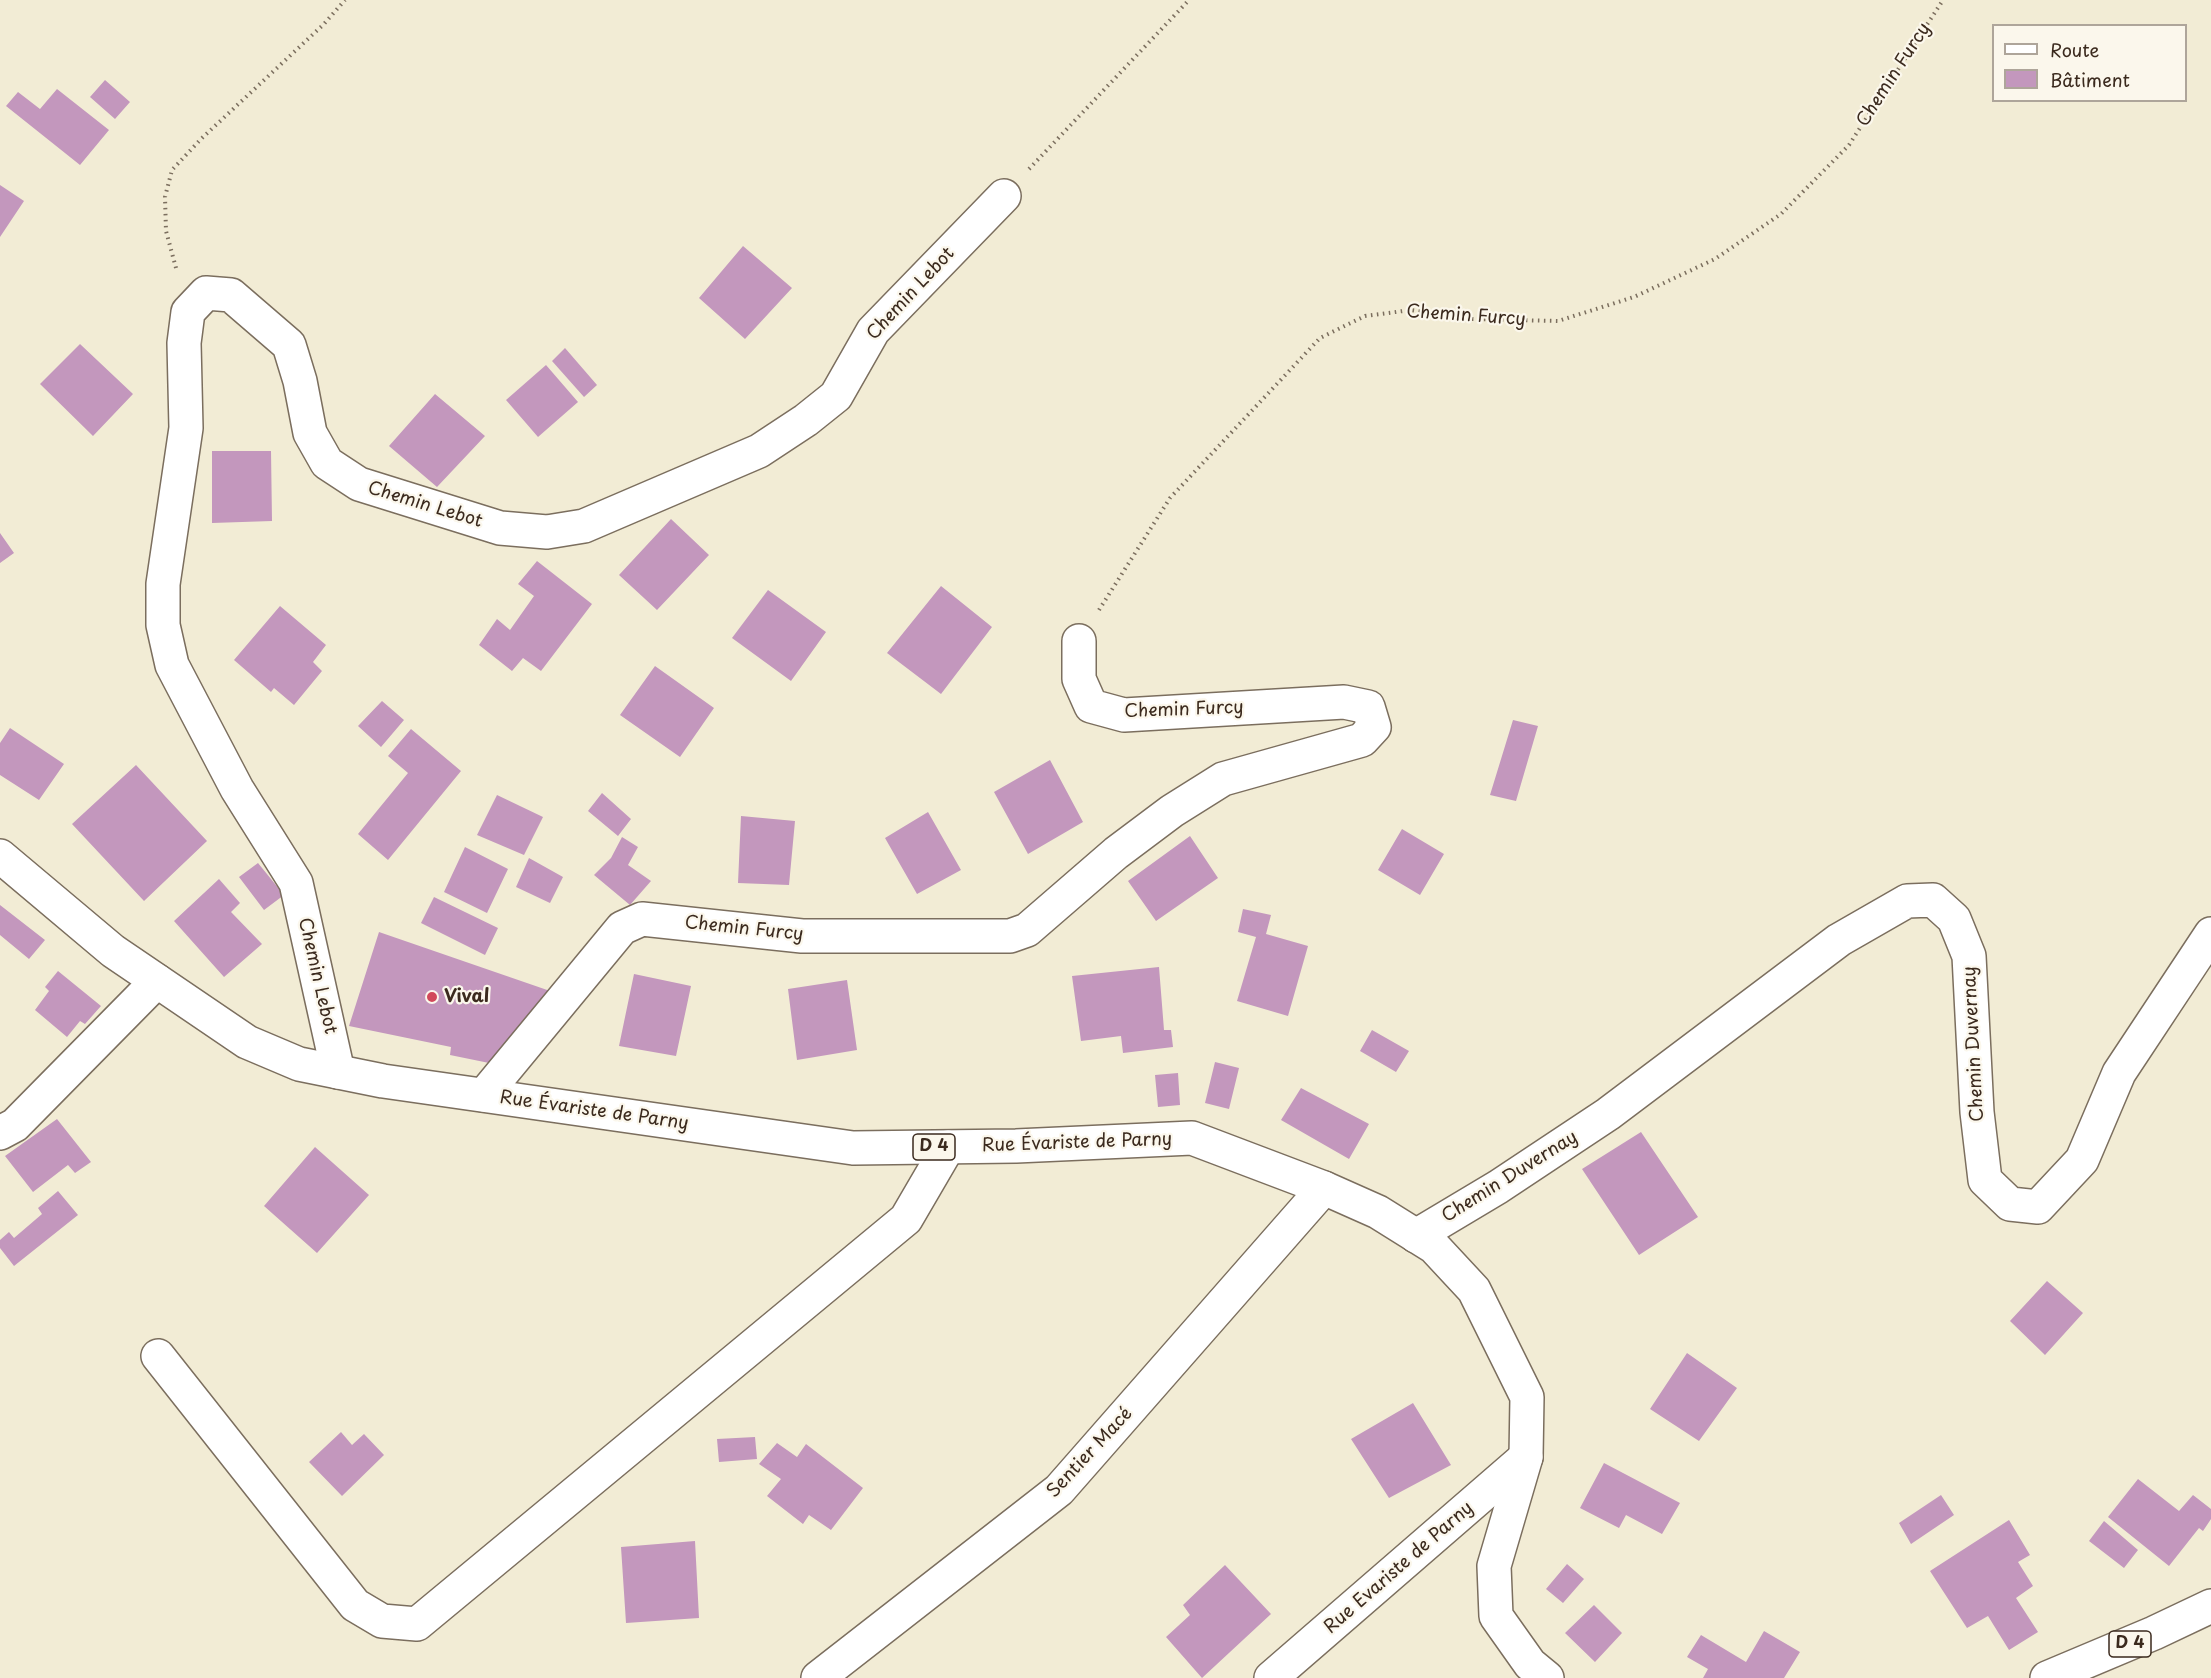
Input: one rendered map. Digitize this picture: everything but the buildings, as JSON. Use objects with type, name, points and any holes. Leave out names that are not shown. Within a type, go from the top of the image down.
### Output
[{"type":"street","name":"Chemin Lebot","points":[[338,1072],[296,884],[237,789],[172,665],[163,625],[163,584],[186,428],[183,343],[188,312],[206,293],[231,295],[289,345],[300,381],[310,432],[327,463],[359,484],[500,528],[547,532],[584,526],[759,451],[806,420],[836,396],[873,331],[1004,196]]},
{"type":"street","name":"Chemin Furcy","points":[[484,1095],[622,928],[642,919],[802,936],[1010,936],[1027,930],[1116,853],[1172,812],[1223,779],[1362,740],[1374,727],[1368,707],[1344,702],[1124,715],[1091,706],[1079,679],[1079,641]]},
{"type":"street","name":"Rue Évariste de Parny","points":[[0,856],[113,951],[247,1042],[298,1064],[383,1081],[853,1148],[1016,1146],[1192,1138],[1324,1188],[1378,1212],[1434,1247],[1474,1290],[1527,1397],[1526,1457],[1494,1566],[1496,1616],[1530,1664],[1547,1678]]},
{"type":"street","name":"Chemin Duvernay","points":[[1416,1236],[1498,1187],[1608,1114],[1839,940],[1907,901],[1932,900],[1954,920],[1969,956],[1977,1112],[1985,1180],[2010,1204],[2038,1207],[2082,1160],[2119,1073],[2211,934]]},
{"type":"street","points":[[0,1133],[15,1125],[157,981]]},
{"type":"street","points":[[158,1356],[356,1605],[382,1621],[417,1624],[906,1220],[948,1147]]},
{"type":"street","name":"Sentier Macé","points":[[819,1678],[1059,1490],[1324,1188]]},
{"type":"street","name":"Rue Evariste de Parny","points":[[1271,1678],[1526,1457]]},
{"type":"street","name":"D 4","points":[[2047,1678],[2154,1633],[2211,1606]]},
{"type":"path","points":[[188,312],[166,231],[165,197],[172,170],[324,24],[345,0]]},
{"type":"path","points":[[1004,196],[1189,0]]},
{"type":"path","name":"Chemin Furcy","points":[[1079,641],[1170,498],[1320,338],[1365,316],[1411,310],[1470,319],[1558,321],[1634,297],[1715,259],[1781,214],[1848,145],[1943,0]]},
{"type":"place","name":"Vival","points":[[432,997]]}]
